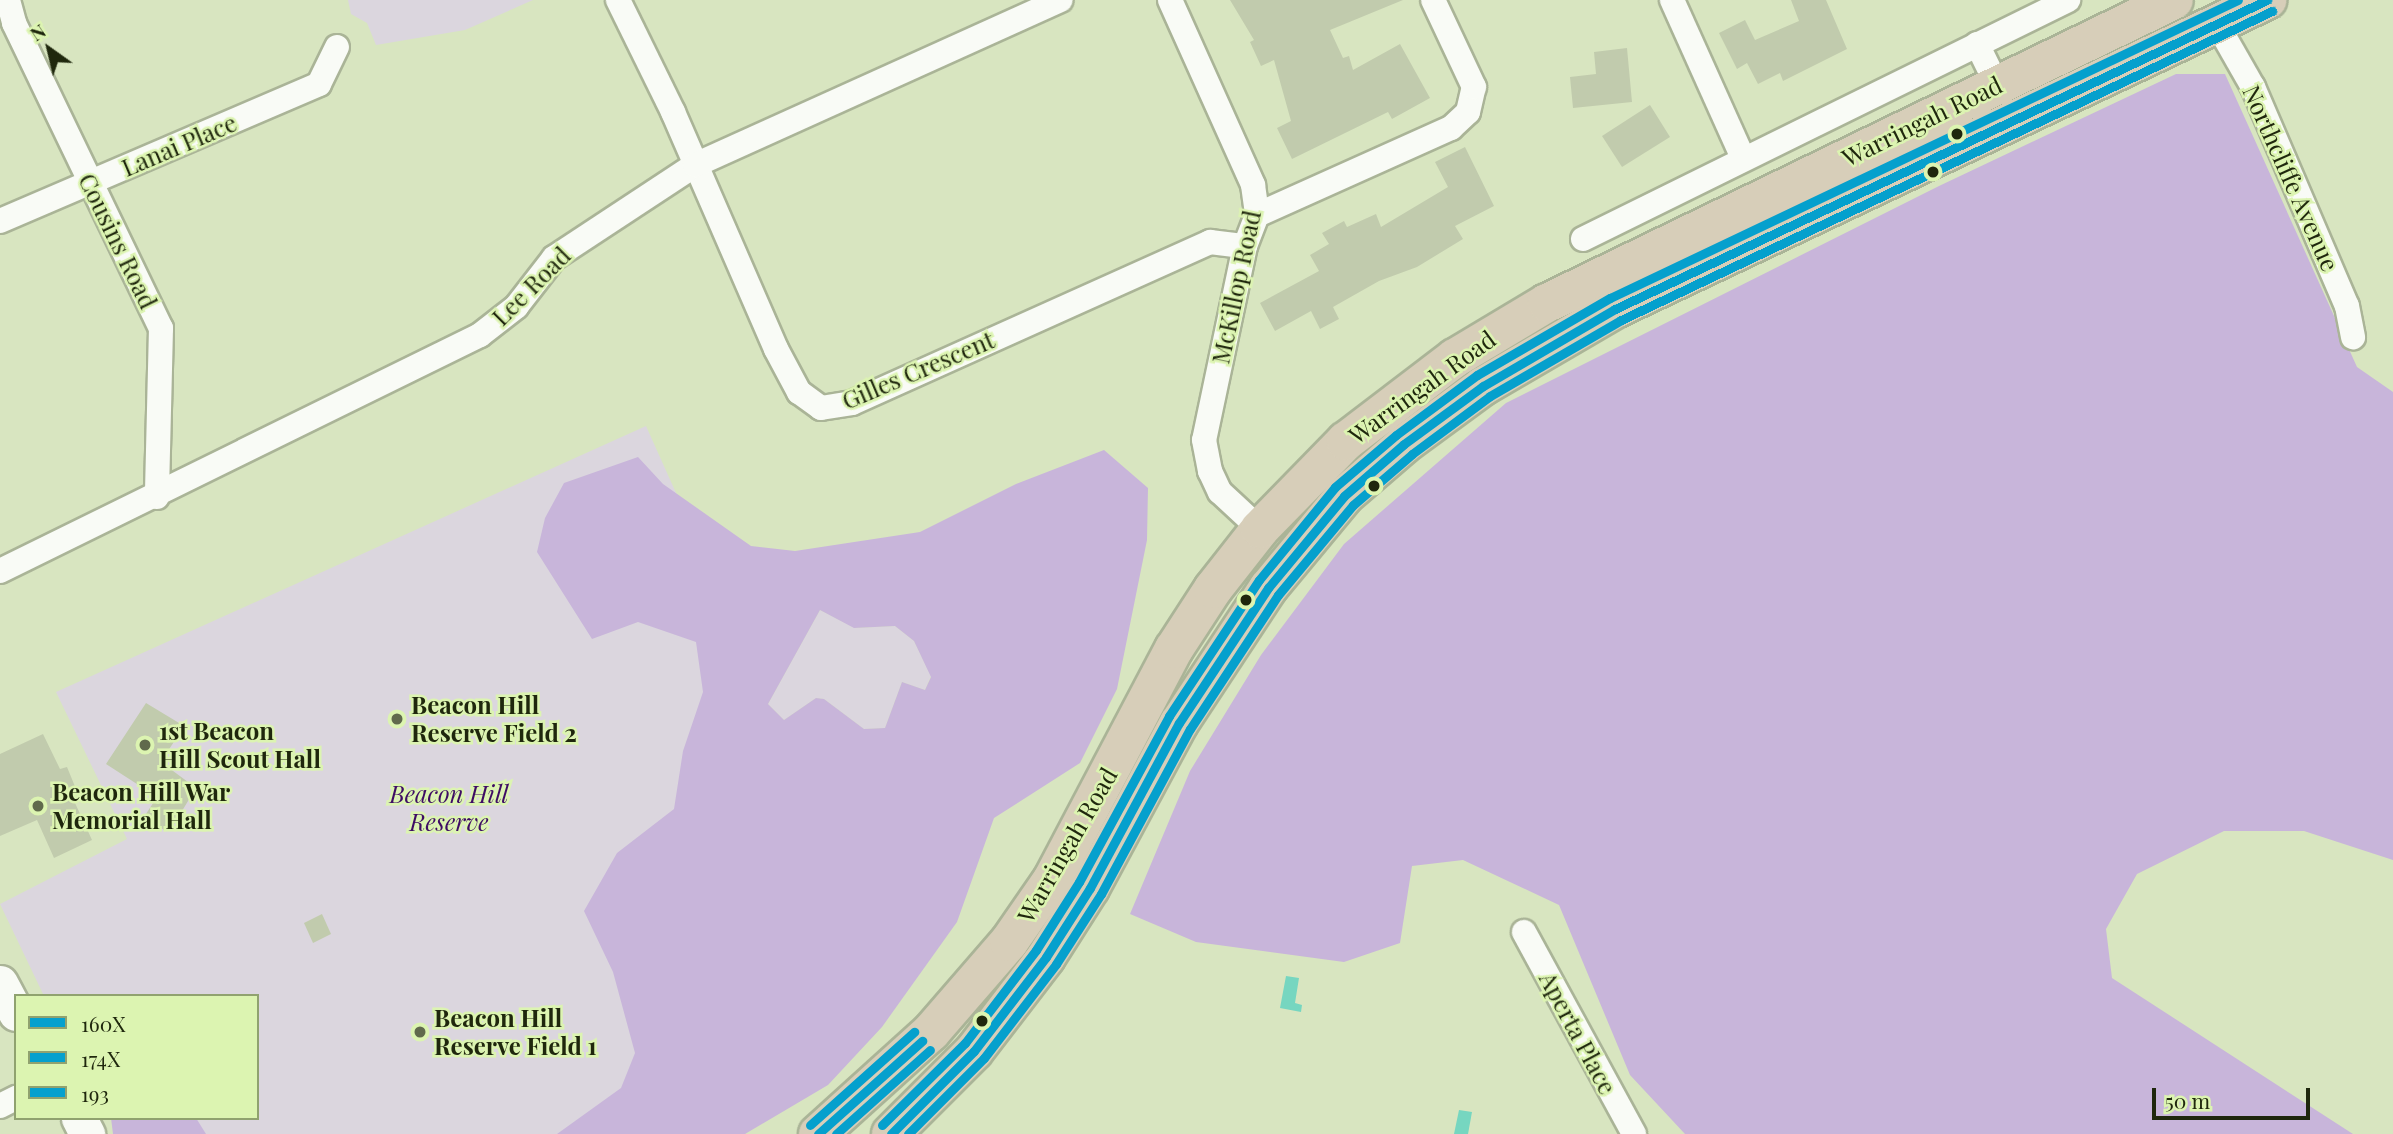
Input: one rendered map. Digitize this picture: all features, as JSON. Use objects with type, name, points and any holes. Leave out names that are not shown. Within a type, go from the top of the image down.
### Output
[{"type":"highway","name":"Warringah Road","points":[[818,1134],[931,1032],[1009,943],[1090,813],[1174,649],[1260,529],[1346,441],[1410,389],[1501,330],[1639,257],[2174,0]]},
{"type":"highway","name":"Warringah Road","points":[[898,1130],[974,1051],[1046,957],[1090,888],[1179,723],[1293,553],[1345,496],[1404,444],[1483,386],[1615,309],[2267,0]]},
{"type":"highway","name":"McKillop Road","points":[[1260,529],[1293,553]]},
{"type":"main road","points":[[0,984],[14,1009]]},
{"type":"street","name":"Cousins Road","points":[[8,0],[14,23],[161,328],[157,496]]},
{"type":"street","name":"Gilles Crescent","points":[[618,0],[776,349],[799,392],[821,408],[852,403],[1210,242],[1245,246]]},
{"type":"street","name":"Lee Road","points":[[0,571],[480,335],[516,307],[554,258],[695,165],[1061,0]]},
{"type":"street","name":"McKillop Road","points":[[1170,0],[1253,185],[1257,215],[1245,246],[1205,440],[1210,471],[1220,492],[1260,529]]},
{"type":"street","points":[[1257,215],[1451,128],[1468,112],[1474,87],[1433,0]]},
{"type":"street","points":[[1672,0],[1743,158]]},
{"type":"street","name":"Warringah Road","points":[[1583,239],[2068,0]]},
{"type":"street","name":"Northcliffe Avenue","points":[[2217,24],[2253,87],[2347,306],[2354,337]]},
{"type":"street","points":[[1977,44],[1997,85]]},
{"type":"street","name":"Lanai Place","points":[[0,221],[88,181],[118,173],[319,84],[337,47]]},
{"type":"street","name":"Aperta Place","points":[[1524,932],[1634,1134]]},
{"type":"green space","points":[[348,0],[533,0],[465,30],[376,45],[367,23],[351,14]]},
{"type":"green space","name":"Beacon Hill Reserve","points":[[646,426],[733,620],[728,1134],[128,1134],[121,1120],[259,1120],[259,994],[43,994],[0,904],[127,839],[56,692]]},
{"type":"green space","points":[[820,610],[855,628],[895,626],[914,641],[931,676],[925,690],[902,682],[885,728],[864,729],[824,699],[816,698],[784,720],[768,704]]},
{"type":"shaded area","points":[[2176,74],[2225,74],[2357,367],[2393,392],[2393,860],[2304,831],[2224,831],[2137,874],[2106,929],[2112,978],[2353,1134],[1685,1134],[1630,1075],[1559,905],[1463,860],[1412,866],[1400,943],[1344,962],[1196,942],[1130,914],[1190,771],[1261,655],[1344,544],[1506,403],[1939,186]]},
{"type":"shaded area","points":[[1104,450],[1148,488],[1147,540],[1117,689],[1080,763],[994,818],[957,922],[882,1027],[828,1085],[745,1134],[557,1134],[621,1088],[635,1053],[613,972],[584,911],[617,853],[674,809],[683,751],[703,692],[696,642],[638,622],[592,639],[537,552],[545,518],[564,483],[638,457],[663,484],[751,546],[795,551],[920,532],[1016,484]],"holes":[[[820,610],[854,628],[895,626],[914,641],[931,677],[925,690],[902,682],[885,728],[864,729],[824,699],[816,698],[784,720],[768,704]]]},
{"type":"shaded area","points":[[111,1120],[197,1120],[206,1134],[113,1134]]},
{"type":"water","points":[[1286,976],[1299,978],[1295,1003],[1302,1005],[1301,1012],[1280,1008]]},
{"type":"water","points":[[1459,1110],[1472,1112],[1468,1134],[1454,1134]]},
{"type":"building","points":[[1230,0],[1403,0],[1330,30],[1343,58],[1349,56],[1353,70],[1400,44],[1430,98],[1392,119],[1388,112],[1292,159],[1277,128],[1291,121],[1274,60],[1261,66],[1250,42],[1254,40]]},
{"type":"building","points":[[1791,0],[1826,0],[1847,49],[1783,81],[1780,73],[1758,84],[1747,63],[1737,69],[1719,33],[1745,20],[1755,40],[1799,21]]},
{"type":"building","points":[[1627,48],[1632,102],[1573,108],[1570,77],[1596,74],[1594,52]]},
{"type":"building","points":[[1650,105],[1670,137],[1622,167],[1602,136]]},
{"type":"building","points":[[1465,147],[1494,206],[1455,226],[1463,239],[1417,267],[1379,281],[1333,307],[1339,319],[1320,329],[1311,311],[1275,331],[1260,303],[1319,271],[1310,255],[1329,244],[1322,233],[1344,221],[1347,227],[1376,214],[1381,227],[1448,187],[1435,162]]},
{"type":"building","name":"1st Beacon Hill Scout Hall","points":[[146,703],[184,726],[161,762],[196,788],[171,829],[164,830],[144,817],[157,797],[106,764]]},
{"type":"building","name":"Beacon Hill War Memorial Hall","points":[[43,734],[60,769],[67,767],[76,789],[70,792],[92,840],[54,858],[37,820],[0,836],[0,754]]},
{"type":"building","points":[[322,914],[331,934],[313,943],[304,923]]},
{"type":"transit line","name":"193","points":[[882,1125],[965,1043],[1036,950],[1079,882],[1169,716],[1259,580],[1335,487],[1396,435],[1477,375],[1610,298],[2238,0]]},
{"type":"transit line","name":"160X","points":[[891,1134],[974,1051],[1046,957],[1090,888],[1179,723],[1268,588],[1344,496],[1404,444],[1483,386],[1615,309],[2267,0]]},
{"type":"transit line","name":"174X","points":[[908,1134],[984,1058],[1056,964],[1101,894],[1190,729],[1278,595],[1353,505],[1412,454],[1490,396],[1621,320],[2272,11]]},
{"type":"transit line","name":"193","points":[[810,1125],[914,1032]]},
{"type":"transit line","name":"160X","points":[[818,1134],[922,1041]]},
{"type":"transit line","name":"174X","points":[[836,1134],[930,1050]]},
{"type":"place","name":"Beacon Hill Reserve Field 2","points":[[397,719]]},
{"type":"place","name":"1st Beacon Hill Scout Hall","points":[[145,745]]},
{"type":"place","name":"Beacon Hill War Memorial Hall","points":[[38,806]]},
{"type":"place","name":"Beacon Hill Reserve Field 1","points":[[420,1032]]}]
